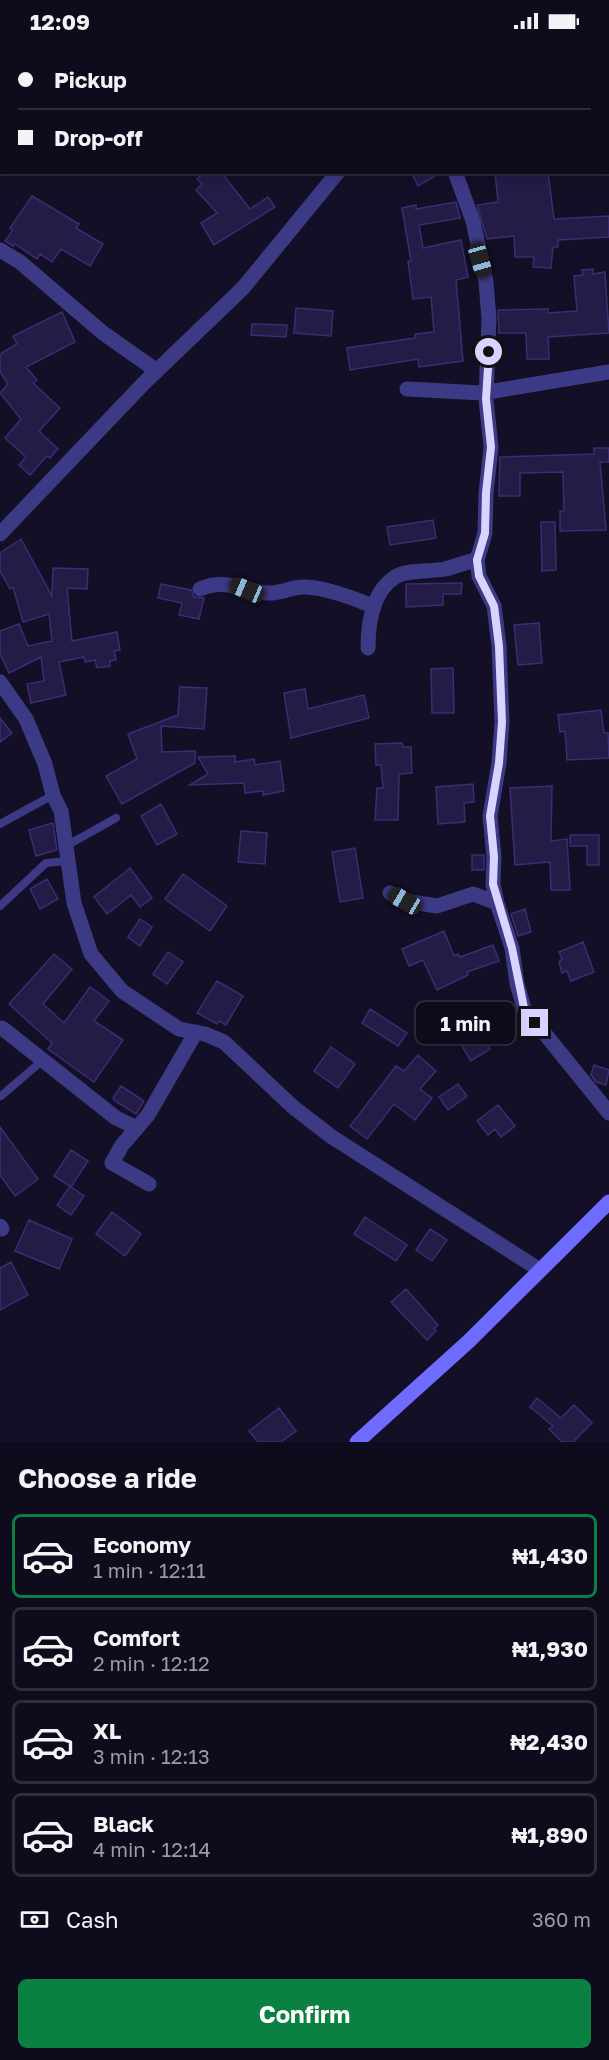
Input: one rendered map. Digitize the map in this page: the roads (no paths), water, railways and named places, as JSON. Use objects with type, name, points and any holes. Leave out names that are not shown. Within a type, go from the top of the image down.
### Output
[{"type":"street","points":[[0,534],[157,371],[243,288],[336,174]]},
{"type":"street","points":[[456,174],[467,201],[486,282],[489,319],[487,390],[491,447],[485,533],[477,560],[479,576],[494,606],[499,646],[502,722],[499,763],[490,816],[494,857],[493,884],[512,948],[524,1008],[609,1113]]},
{"type":"street","points":[[0,250],[20,262],[103,333],[157,371]]},
{"type":"street","points":[[407,389],[460,393],[609,372]]},
{"type":"street","points":[[368,648],[368,625],[374,607],[389,582],[397,576],[443,569],[477,560]]},
{"type":"street","points":[[200,589],[212,584],[226,584],[247,590],[275,593],[311,587],[374,607]]},
{"type":"street","points":[[0,681],[26,719],[61,811],[74,903],[91,954],[122,991],[179,1029],[196,1032],[224,1042],[263,1081],[332,1137],[540,1270]]},
{"type":"street","points":[[390,893],[405,901],[437,906],[473,894],[497,903]]},
{"type":"street","points":[[0,1029],[2,1028],[116,1118],[137,1128]]},
{"type":"street","points":[[149,1184],[112,1163],[122,1145],[148,1115],[196,1032]]},
{"type":"street","points":[[357,1442],[470,1341],[609,1202]]},
{"type":"lane","points":[[0,824],[53,795]]},
{"type":"lane","points":[[0,906],[46,863],[67,853],[116,818]]},
{"type":"lane","points":[[1,1096],[43,1060]]}]
